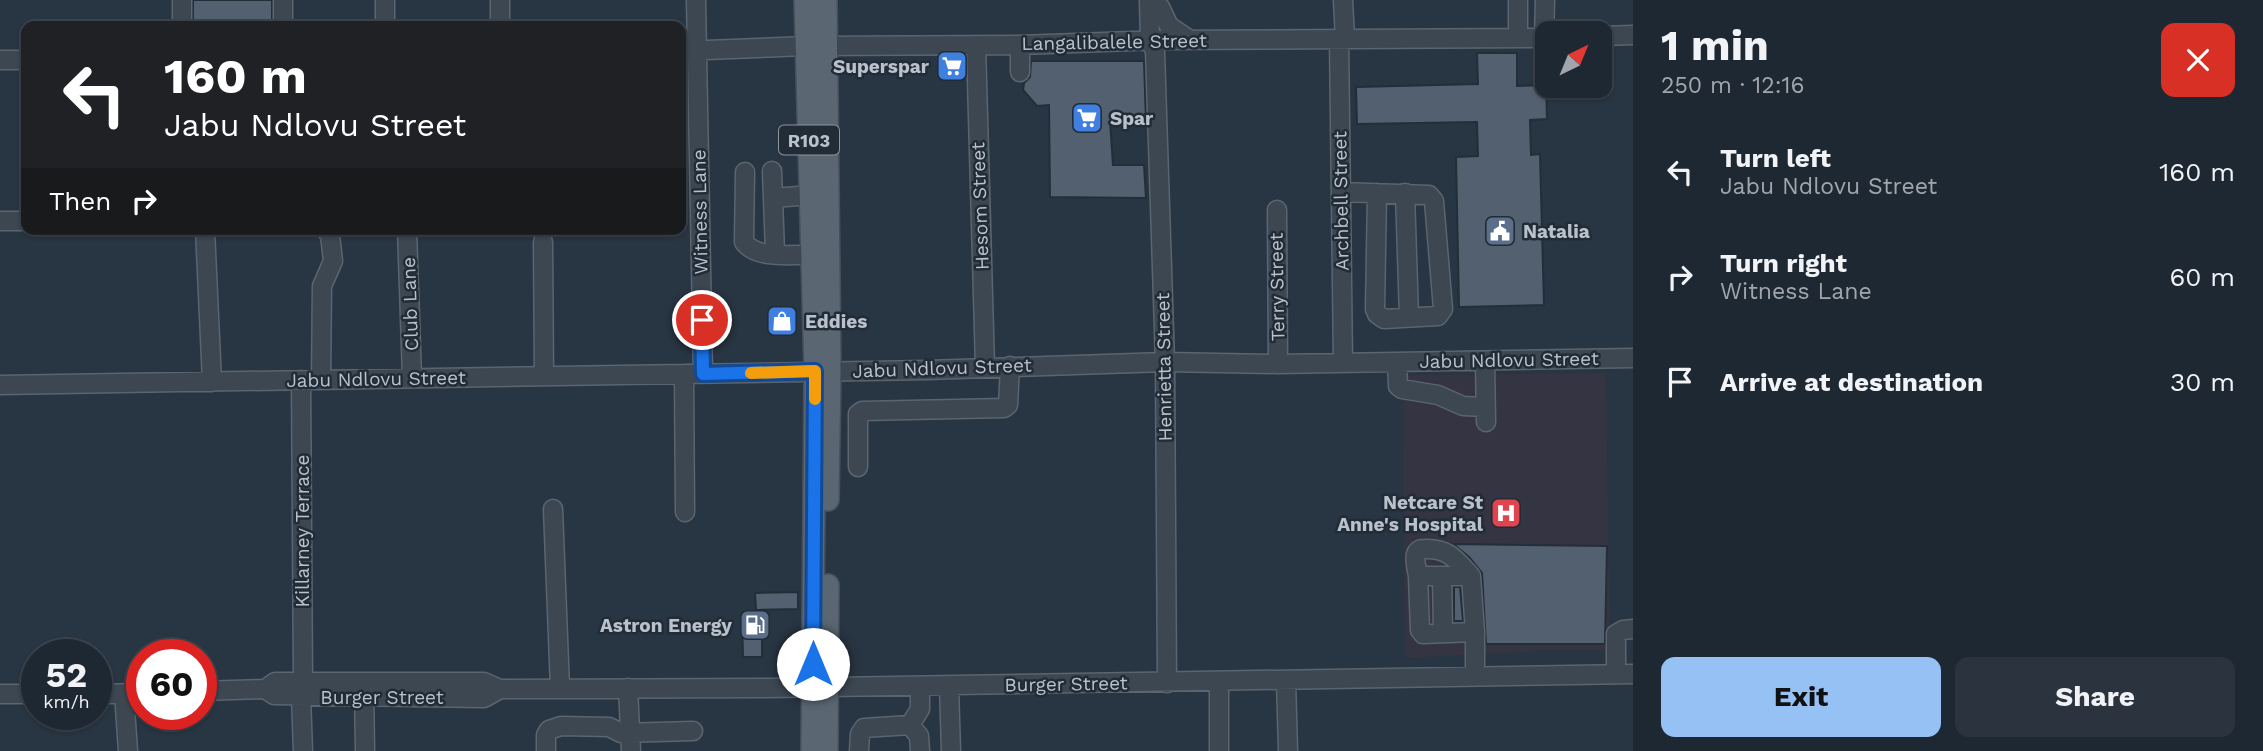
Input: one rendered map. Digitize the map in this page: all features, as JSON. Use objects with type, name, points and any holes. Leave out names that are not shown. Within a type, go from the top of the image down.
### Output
[{"type":"main road","name":"R103","points":[[805,0],[817,46],[823,371],[821,687],[827,751]]},
{"type":"main road","name":"R103","points":[[823,371],[812,255],[811,195],[817,46],[825,0]]},
{"type":"main road","name":"R103","points":[[812,751],[821,687]]},
{"type":"street","points":[[182,0],[183,21]]},
{"type":"street","points":[[283,0],[283,21]]},
{"type":"street","points":[[384,0],[384,21]]},
{"type":"street","points":[[500,0],[500,21]]},
{"type":"street","name":"Witness Lane","points":[[696,0],[689,51],[703,374]]},
{"type":"street","name":"Archbell Street","points":[[1343,0],[1343,363]]},
{"type":"street","points":[[1518,0],[1518,38]]},
{"type":"street","points":[[1545,0],[1546,21]]},
{"type":"street","points":[[1157,2],[1169,26],[1190,40]]},
{"type":"street","name":"Henrietta Street","points":[[1157,2],[1155,44],[1165,362],[1167,682]]},
{"type":"street","points":[[1612,36],[1633,35]]},
{"type":"street","name":"Langalibalele Street","points":[[689,51],[817,46],[1155,44],[1190,40],[1535,38]]},
{"type":"street","name":"Hesom Street","points":[[976,45],[985,368]]},
{"type":"street","points":[[1020,45],[1020,72]]},
{"type":"street","points":[[0,60],[21,60]]},
{"type":"street","points":[[772,171],[775,253]]},
{"type":"street","points":[[745,172],[744,242],[748,248],[757,253],[812,255]]},
{"type":"street","points":[[1341,192],[1405,193],[1429,195],[1436,204],[1443,309],[1438,316],[1384,319],[1377,314],[1377,193]]},
{"type":"street","points":[[1405,193],[1409,317]]},
{"type":"street","points":[[773,198],[811,195]]},
{"type":"street","name":"Terry Street","points":[[1276,210],[1278,364]]},
{"type":"street","points":[[0,221],[21,221]]},
{"type":"street","points":[[205,235],[212,382]]},
{"type":"street","points":[[321,379],[322,286],[333,261],[330,235]]},
{"type":"street","name":"Club Lane","points":[[407,235],[412,378]]},
{"type":"street","points":[[543,242],[544,376]]},
{"type":"street","name":"Jabu Ndlovu Street","points":[[0,385],[703,374],[1165,362],[1278,364],[1633,358]]},
{"type":"street","points":[[1397,362],[1398,386],[1402,390],[1438,395],[1486,414],[1485,360]]},
{"type":"street","points":[[858,467],[858,414],[862,411],[1004,408],[1008,405],[1010,366]]},
{"type":"street","points":[[684,374],[685,512]]},
{"type":"street","name":"Killarney Terrace","points":[[301,380],[303,751]]},
{"type":"street","points":[[553,509],[561,688]]},
{"type":"street","points":[[1475,632],[1423,634],[1420,630],[1415,555],[1420,549],[1445,550],[1471,576],[1475,632],[1475,677]]},
{"type":"street","points":[[1418,576],[1471,576]]},
{"type":"street","points":[[1442,576],[1443,632]]},
{"type":"street","points":[[1624,674],[1616,634],[1633,629]]},
{"type":"street","name":"Burger Street","points":[[217,690],[270,686],[484,698],[500,688],[949,686],[1624,674]]},
{"type":"street","points":[[1286,680],[1288,751]]},
{"type":"street","points":[[1219,681],[1219,751]]},
{"type":"street","points":[[910,725],[921,704],[920,686]]},
{"type":"street","points":[[949,686],[951,751]]},
{"type":"street","points":[[628,688],[630,742]]},
{"type":"street","points":[[364,690],[365,751]]},
{"type":"street","points":[[0,694],[21,694]]},
{"type":"street","points":[[859,751],[860,734],[864,728],[910,725]]},
{"type":"street","points":[[910,725],[919,736],[920,751]]},
{"type":"street","points":[[546,751],[546,734],[549,730],[561,726],[609,727],[630,742]]},
{"type":"street","points":[[128,751],[130,730]]},
{"type":"street","points":[[630,742],[693,731]]},
{"type":"shaded area","name":"Netcare St Anne's Hospital","points":[[1606,373],[1610,651],[1405,658],[1403,375]]},
{"type":"building","points":[[193,0],[272,0],[272,21],[193,21]]},
{"type":"building","name":"Natalia","points":[[1477,53],[1517,53],[1517,86],[1535,85],[1535,98],[1546,98],[1547,119],[1530,120],[1531,155],[1540,154],[1544,305],[1459,307],[1456,157],[1478,156],[1477,122],[1357,124],[1356,87],[1478,84]]},
{"type":"building","points":[[1031,61],[1144,61],[1146,122],[1110,121],[1113,165],[1144,165],[1146,198],[1050,197],[1049,105],[1037,106],[1023,90],[1024,83],[1030,77]]},
{"type":"building","points":[[1453,544],[1607,546],[1605,644],[1486,644],[1482,573],[1469,557]]},
{"type":"building","points":[[1454,587],[1460,587],[1463,621],[1454,621]]},
{"type":"building","points":[[798,592],[798,609],[756,610],[755,593]]},
{"type":"building","points":[[762,613],[762,657],[743,657],[742,614]]},
{"type":"slow traffic","points":[[751,373],[815,371],[815,399]]},
{"type":"place","name":"Superspar","points":[[952,66]]},
{"type":"place","name":"Spar","points":[[1087,118]]},
{"type":"place","name":"Natalia","points":[[1500,231]]},
{"type":"place","name":"Eddies","points":[[782,321]]},
{"type":"place","name":"Netcare St Anne's Hospital","points":[[1506,513]]},
{"type":"place","name":"Astron Energy","points":[[755,625]]},
{"type":"route","points":[[702,320],[703,374],[815,371],[813,664]]}]
